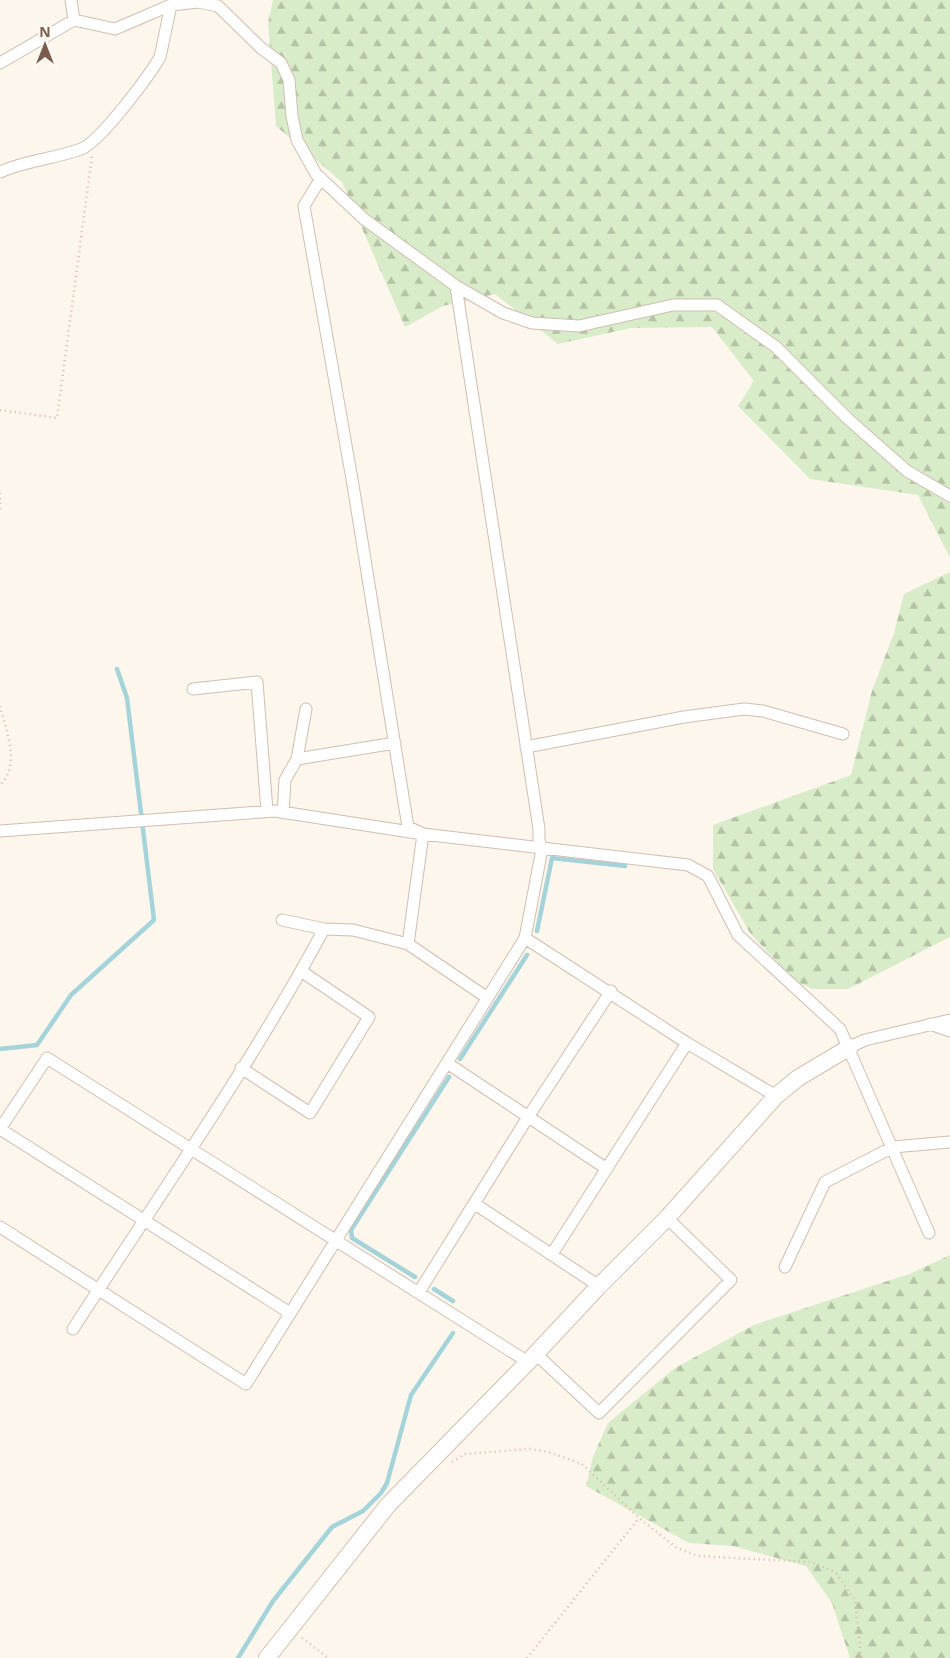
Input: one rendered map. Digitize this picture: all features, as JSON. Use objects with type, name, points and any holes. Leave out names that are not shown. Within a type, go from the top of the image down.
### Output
[{"type":"street","points":[[72,0],[74,20]]},
{"type":"street","points":[[0,63],[74,20],[115,29],[171,5],[198,2],[218,6],[261,48],[281,63],[289,80],[292,116],[297,140],[321,178],[364,219],[456,286],[503,313],[532,323],[579,326],[673,305],[717,305],[776,347],[847,418],[907,471],[950,496]]},
{"type":"street","points":[[0,172],[27,161],[81,150],[94,140],[139,90],[160,57],[171,5]]},
{"type":"street","points":[[321,178],[304,206],[408,827],[423,834]]},
{"type":"street","points":[[0,1227],[246,1384],[447,1063],[486,997],[526,938],[542,849],[539,841],[456,286]]},
{"type":"street","points":[[193,688],[258,682],[267,811]]},
{"type":"street","points":[[283,812],[285,780],[297,759],[306,709]]},
{"type":"street","points":[[526,747],[684,717],[744,709],[762,711],[843,734]]},
{"type":"street","points":[[297,759],[395,743]]},
{"type":"street","points":[[0,831],[267,811],[423,834],[688,865],[708,876],[738,936],[840,1029],[850,1047],[929,1233]]},
{"type":"street","points":[[408,944],[423,834]]},
{"type":"street","points":[[282,920],[324,929],[354,930],[408,944],[486,997]]},
{"type":"street","points":[[73,1329],[191,1149],[302,971],[324,929]]},
{"type":"street","points":[[526,938],[687,1043],[776,1096]]},
{"type":"street","points":[[241,1068],[310,1112],[369,1017],[302,971]]},
{"type":"street","points":[[419,1292],[528,1117],[611,992]]},
{"type":"street","points":[[267,1658],[388,1505],[532,1358],[599,1286],[668,1218],[776,1096],[798,1078],[850,1047],[866,1040],[950,1020]]},
{"type":"street","points":[[929,1024],[950,1031]]},
{"type":"street","points":[[552,1254],[687,1043]]},
{"type":"street","points":[[290,1312],[0,1129],[47,1058],[335,1241],[532,1358],[599,1414],[731,1280],[668,1218]]},
{"type":"street","points":[[447,1063],[607,1170]]},
{"type":"street","points":[[785,1267],[825,1182],[892,1147],[950,1142]]},
{"type":"street","points":[[475,1204],[599,1286]]},
{"type":"path","points":[[0,410],[57,418],[94,140]]},
{"type":"path","points":[[0,493],[0,509]]},
{"type":"path","points":[[0,706],[11,747],[8,772],[0,785]]},
{"type":"path","points":[[449,1464],[464,1454],[530,1450],[548,1452],[582,1464],[639,1518],[676,1548],[698,1556],[811,1562],[835,1572],[855,1599],[861,1658]]},
{"type":"path","points":[[527,1658],[639,1518]]},
{"type":"path","points":[[289,1628],[328,1658]]},
{"type":"green space","points":[[273,0],[950,0],[950,558],[918,495],[810,479],[738,406],[754,381],[712,327],[631,328],[558,344],[495,294],[443,306],[405,327],[342,182],[276,126],[268,23]]},
{"type":"green space","points":[[950,572],[950,937],[848,989],[812,989],[794,980],[750,933],[713,869],[713,825],[851,775],[872,691],[894,633],[904,594]]},
{"type":"green space","points":[[950,1255],[950,1658],[850,1658],[832,1603],[806,1566],[733,1546],[689,1543],[586,1486],[593,1457],[608,1423],[675,1368],[754,1325],[912,1273]]},
{"type":"waterway","points":[[0,1049],[37,1045],[71,995],[154,920],[127,698],[117,669]]},
{"type":"waterway","points":[[537,931],[552,858],[625,866]]},
{"type":"waterway","points":[[460,1059],[527,955]]},
{"type":"waterway","points":[[415,1277],[352,1238],[351,1230],[449,1077]]},
{"type":"waterway","points":[[434,1289],[453,1301]]},
{"type":"waterway","points":[[238,1658],[273,1601],[332,1527],[363,1511],[381,1493],[387,1483],[411,1395],[453,1333]]}]
